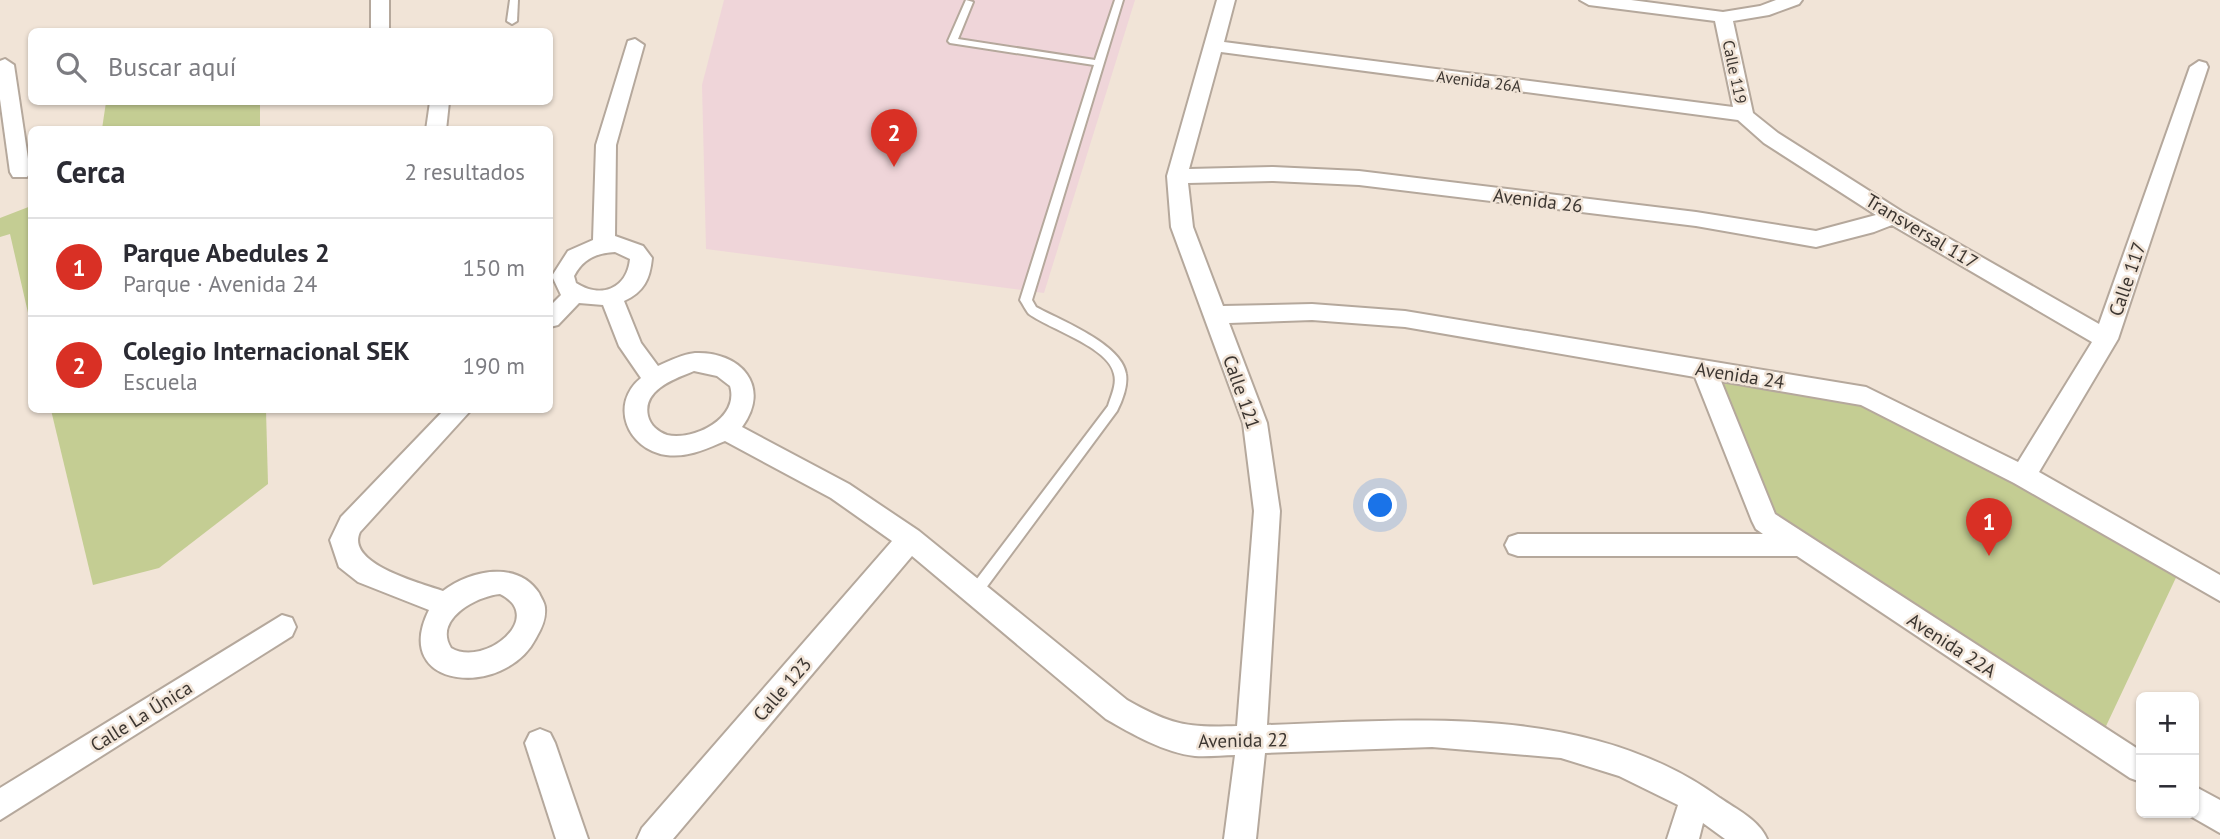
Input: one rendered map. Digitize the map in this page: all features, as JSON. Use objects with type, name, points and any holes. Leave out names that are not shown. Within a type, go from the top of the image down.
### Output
[{"type":"street","points":[[380,0],[380,28]]},
{"type":"street","name":"Calle 121","points":[[1226,0],[1177,176],[1182,227],[1255,423],[1266,511],[1251,741],[1240,839]]},
{"type":"street","points":[[1589,0],[1723,17]]},
{"type":"street","name":"Calle 119","points":[[1744,115],[1723,17],[1763,11],[1793,0]]},
{"type":"street","points":[[604,245],[606,145],[635,45]]},
{"type":"street","name":"Avenida 26A","points":[[1215,46],[1744,115]]},
{"type":"street","points":[[0,67],[5,65],[20,172]]},
{"type":"street","name":"Calle 117","points":[[2022,476],[2106,339],[2199,67]]},
{"type":"street","points":[[436,126],[439,105]]},
{"type":"street","name":"Transversal 117","points":[[1744,115],[1771,138],[1893,216],[2106,339]]},
{"type":"street","name":"Avenida 26","points":[[1177,176],[1273,174],[1359,178],[1696,219],[1816,239],[1866,227],[1893,216]]},
{"type":"street","points":[[604,245],[627,247],[641,258],[642,266],[633,284],[611,296],[598,299],[573,295],[565,288],[562,278],[566,267],[589,249],[604,245]]},
{"type":"street","points":[[553,316],[573,295]]},
{"type":"street","points":[[611,296],[631,346],[653,377]]},
{"type":"street","name":"Avenida 24","points":[[1214,315],[1312,312],[1405,319],[1866,396],[2022,476],[2220,589]]},
{"type":"street","points":[[693,362],[713,363],[730,370],[740,382],[743,398],[738,414],[724,429],[705,440],[684,445],[662,444],[645,436],[635,424],[633,408],[640,391],[653,377],[672,367],[693,362]]},
{"type":"street","name":"Avenida 22A","points":[[1704,368],[1765,521],[2136,765]]},
{"type":"street","points":[[447,605],[368,574],[348,559],[343,540],[350,526],[456,413]]},
{"type":"street","name":"Avenida 22","points":[[724,429],[840,491],[910,539],[1106,703],[1130,719],[1162,734],[1194,742],[1432,733],[1561,744],[1625,764],[1695,798],[1751,839]]},
{"type":"street","name":"Calle 123","points":[[653,839],[910,539]]},
{"type":"street","points":[[1518,545],[1800,545]]},
{"type":"street","name":"Calle La Única","points":[[0,805],[282,627]]},
{"type":"street","points":[[540,743],[572,839]]},
{"type":"street","points":[[1683,839],[1695,798]]},
{"type":"street","points":[[2199,804],[2220,818]]},
{"type":"lane","points":[[512,21],[514,0]]},
{"type":"lane","points":[[975,592],[1113,408],[1120,388],[1120,371],[1112,357],[1032,310],[1026,299],[1119,0]]},
{"type":"lane","points":[[970,2],[953,41],[1099,63]]},
{"type":"shaded area","points":[[724,0],[1135,0],[1044,293],[706,249],[702,85]]},
{"type":"green space","points":[[106,105],[260,105],[260,126],[102,126]]},
{"type":"green space","points":[[28,207],[28,313],[10,234],[0,237],[0,218]]},
{"type":"green space","points":[[1704,368],[1866,396],[2181,567],[2099,741],[1765,521]]},
{"type":"green space","points":[[52,413],[266,413],[268,484],[159,568],[93,585]]},
{"type":"place","name":"Colegio Internacional SEK","points":[[894,167]]},
{"type":"place","name":"Parque Abedules 2","points":[[1989,556]]}]
